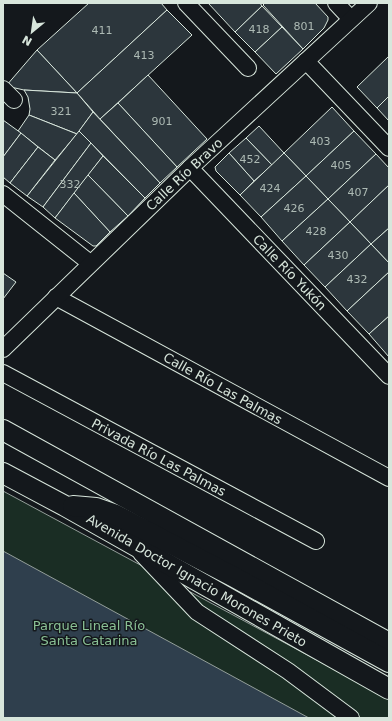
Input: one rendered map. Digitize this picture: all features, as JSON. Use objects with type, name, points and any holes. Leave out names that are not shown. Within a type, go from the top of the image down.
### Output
[{"type":"main road","points":[[3,430],[389,643]]},
{"type":"main road","name":"Avenida Doctor Ignacio Morones Prieto","points":[[3,473],[133,544],[389,690]]},
{"type":"main road","points":[[65,506],[96,508],[116,516],[234,577],[389,662]]},
{"type":"street","points":[[186,3],[248,68]]},
{"type":"street","points":[[336,3],[351,19]]},
{"type":"street","name":"Calle Río Bravo","points":[[3,348],[190,168],[369,3]]},
{"type":"street","points":[[306,61],[389,148]]},
{"type":"street","name":"Calle Río Yukón","points":[[190,168],[389,376]]},
{"type":"street","points":[[3,194],[90,263]]},
{"type":"street","name":"Calle Río Las Palmas","points":[[56,297],[389,478]]},
{"type":"street","name":"Privada Río Las Palmas","points":[[3,373],[316,541]]},
{"type":"street","points":[[133,544],[197,612],[288,671],[351,718]]},
{"type":"green space","name":"Parque Lineal Río Santa Catarina","points":[[3,491],[389,699],[389,718],[3,718]]},
{"type":"water","points":[[3,551],[309,718],[3,718]]},
{"type":"building","points":[[89,3],[161,3],[167,10],[77,93],[37,50]]},
{"type":"building","points":[[208,3],[260,3],[262,6],[235,32]]},
{"type":"building","points":[[265,3],[315,3],[328,17],[328,20],[324,28],[303,49],[263,5]]},
{"type":"building","points":[[262,6],[282,27],[255,52],[235,32]]},
{"type":"building","points":[[167,10],[192,35],[100,119],[77,93]]},
{"type":"building","points":[[282,27],[303,49],[276,74],[255,52]]},
{"type":"building","points":[[37,50],[77,93],[24,90],[6,86]]},
{"type":"building","points":[[389,56],[389,96],[377,108],[357,87]]},
{"type":"building","points":[[148,75],[207,139],[177,167],[118,103]]},
{"type":"building","points":[[24,90],[77,93],[93,112],[77,134],[29,115],[30,109],[28,97]]},
{"type":"building","points":[[389,96],[389,121],[377,108]]},
{"type":"building","points":[[118,103],[177,167],[160,183],[100,119]]},
{"type":"building","points":[[332,107],[354,131],[306,176],[284,153]]},
{"type":"building","points":[[93,112],[160,183],[145,198],[79,131]]},
{"type":"building","points":[[29,115],[77,134],[55,160],[18,131]]},
{"type":"building","points":[[3,120],[21,133],[3,157]]},
{"type":"building","points":[[259,126],[284,153],[272,165],[246,138]]},
{"type":"building","points":[[79,131],[91,143],[43,207],[27,196]]},
{"type":"building","points":[[354,131],[376,154],[328,199],[306,176]]},
{"type":"building","points":[[21,133],[38,147],[10,183],[3,177],[3,157]]},
{"type":"building","points":[[246,138],[272,165],[254,181],[229,153]]},
{"type":"building","points":[[91,143],[103,156],[55,218],[43,207]]},
{"type":"building","points":[[38,147],[55,160],[27,196],[10,183]]},
{"type":"building","points":[[229,153],[254,181],[240,195],[216,171],[215,167]]},
{"type":"building","points":[[284,153],[306,176],[261,217],[240,195]]},
{"type":"building","points":[[376,154],[389,168],[389,185],[350,222],[328,199]]},
{"type":"building","points":[[103,156],[145,198],[128,216],[88,175]]},
{"type":"building","points":[[88,175],[128,216],[110,232],[74,193]]},
{"type":"building","points":[[306,176],[328,199],[282,241],[261,217]]},
{"type":"building","points":[[389,185],[389,228],[371,244],[350,222]]},
{"type":"building","points":[[74,193],[110,232],[96,246],[93,246],[55,218]]},
{"type":"building","points":[[328,199],[350,222],[304,265],[282,241]]},
{"type":"building","points":[[350,222],[371,244],[325,287],[304,265]]},
{"type":"building","points":[[389,228],[389,263],[371,244]]},
{"type":"building","points":[[371,244],[389,263],[389,272],[347,311],[325,287]]},
{"type":"building","points":[[389,272],[389,316],[369,334],[347,311]]},
{"type":"building","points":[[3,273],[16,282],[3,299]]},
{"type":"building","points":[[389,316],[389,357],[369,334]]}]
